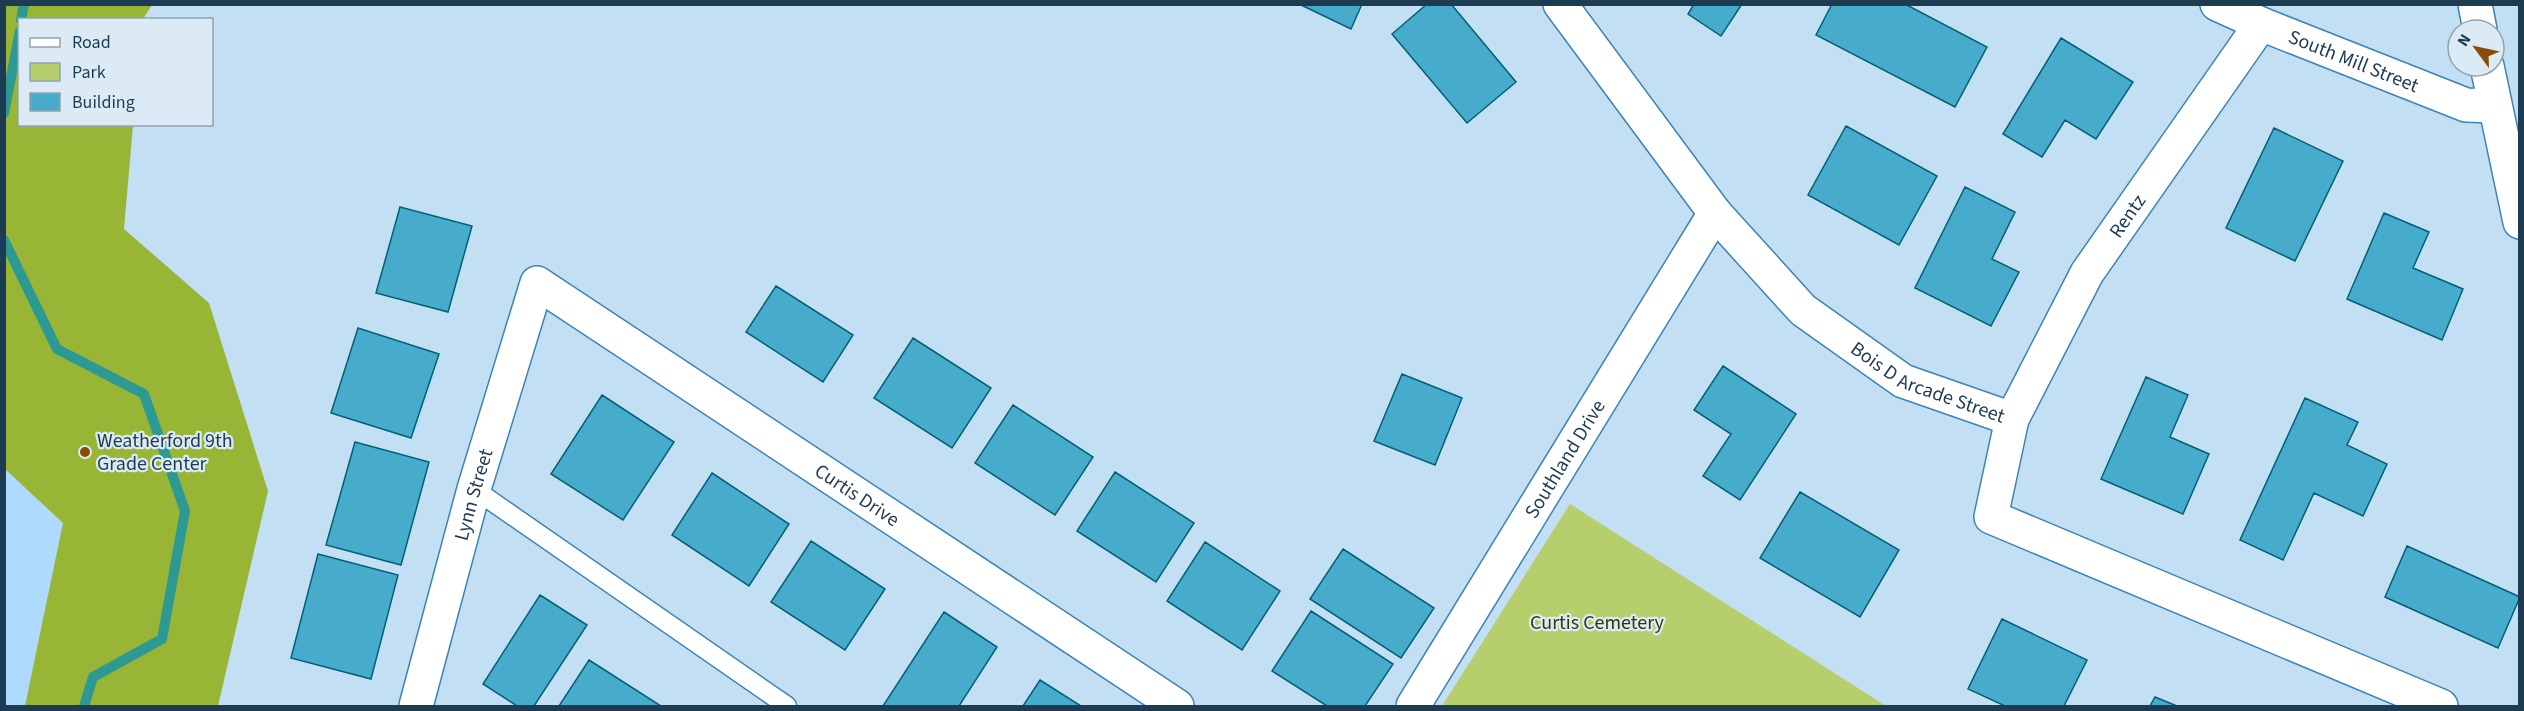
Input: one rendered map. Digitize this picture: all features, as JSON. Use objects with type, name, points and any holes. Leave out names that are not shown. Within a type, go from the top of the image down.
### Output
[{"type":"street","name":"Bois D Arcade Street","points":[[1560,4],[1715,213],[1803,310],[1903,381],[2012,419],[1991,517],[2440,706]]},
{"type":"street","name":"South Mill Street","points":[[2217,4],[2261,24],[2466,105],[2494,106]]},
{"type":"street","name":"Rentz","points":[[2012,419],[2087,273],[2261,24]]},
{"type":"street","points":[[2489,78],[2520,222]]},
{"type":"street","name":"Southland Drive","points":[[1413,706],[1715,213]]},
{"type":"street","name":"Lynn Street","points":[[416,706],[474,489],[537,283]]},
{"type":"street","name":"Curtis Drive","points":[[537,283],[1177,706]]},
{"type":"lane","points":[[474,489],[788,706]]},
{"type":"shaded area","points":[[4,240],[58,348],[83,706],[5,706]]},
{"type":"green space","points":[[4,5],[152,5],[144,18],[18,18],[18,126],[133,126],[124,229],[209,303],[268,491],[218,706],[25,706],[63,523],[5,469]]},
{"type":"green space","name":"Curtis Cemetery","points":[[1570,504],[1886,706],[1442,706]]},
{"type":"building","points":[[1299,4],[1362,4],[1351,29]]},
{"type":"building","points":[[1427,4],[1451,4],[1516,82],[1467,123],[1392,34]]},
{"type":"building","points":[[1694,4],[1742,4],[1721,36],[1688,14]]},
{"type":"building","points":[[1832,4],[1905,4],[1987,47],[1955,107],[1816,35]]},
{"type":"building","points":[[2061,38],[2133,82],[2096,139],[2065,120],[2042,157],[2003,134]]},
{"type":"building","points":[[1846,126],[1937,176],[1899,245],[1808,195]]},
{"type":"building","points":[[2274,128],[2343,161],[2295,261],[2226,228]]},
{"type":"building","points":[[1965,187],[2015,212],[1992,259],[2019,272],[1991,326],[1915,288]]},
{"type":"building","points":[[400,207],[472,226],[448,312],[376,293]]},
{"type":"building","points":[[2384,213],[2429,232],[2413,268],[2463,289],[2442,340],[2347,299]]},
{"type":"building","points":[[776,286],[853,335],[823,382],[746,332]]},
{"type":"building","points":[[358,328],[439,354],[411,438],[331,413]]},
{"type":"building","points":[[913,338],[991,388],[952,448],[874,398]]},
{"type":"building","points":[[1723,366],[1796,414],[1740,500],[1703,476],[1731,434],[1694,410]]},
{"type":"building","points":[[1402,374],[1462,398],[1435,465],[1374,441]]},
{"type":"building","points":[[2146,377],[2188,395],[2170,437],[2209,454],[2183,514],[2101,479]]},
{"type":"building","points":[[602,395],[674,442],[623,520],[551,474]]},
{"type":"building","points":[[2305,398],[2358,422],[2347,445],[2387,464],[2363,516],[2314,493],[2283,560],[2240,540]]},
{"type":"building","points":[[1013,405],[1093,457],[1055,515],[975,463]]},
{"type":"building","points":[[355,442],[429,462],[401,565],[326,545]]},
{"type":"building","points":[[1115,472],[1194,523],[1156,582],[1077,531]]},
{"type":"building","points":[[712,473],[789,524],[749,586],[672,535]]},
{"type":"building","points":[[1800,492],[1899,550],[1860,617],[1760,558]]},
{"type":"building","points":[[811,541],[885,589],[845,650],[771,602]]},
{"type":"building","points":[[1205,542],[1280,591],[1242,650],[1167,601]]},
{"type":"building","points":[[2407,546],[2520,597],[2498,648],[2385,597]]},
{"type":"building","points":[[1343,549],[1434,608],[1401,658],[1310,599]]},
{"type":"building","points":[[318,554],[398,575],[371,679],[291,658]]},
{"type":"building","points":[[540,595],[587,625],[534,706],[517,706],[483,684]]},
{"type":"building","points":[[1311,611],[1393,664],[1365,706],[1327,706],[1272,671]]},
{"type":"building","points":[[944,612],[997,647],[959,706],[883,706]]},
{"type":"building","points":[[2002,619],[2087,660],[2064,706],[2005,706],[1968,689]]},
{"type":"building","points":[[589,660],[661,706],[559,706]]},
{"type":"building","points":[[1040,680],[1081,706],[1023,706]]},
{"type":"building","points":[[2155,697],[2177,706],[2150,706]]},
{"type":"waterway","points":[[21,18],[24,4]]},
{"type":"waterway","points":[[4,113],[18,41]]},
{"type":"waterway","points":[[4,240],[57,349],[144,394],[185,511],[162,639],[93,677],[84,706]]},
{"type":"place","name":"Weatherford 9th Grade Center","points":[[85,452]]}]
